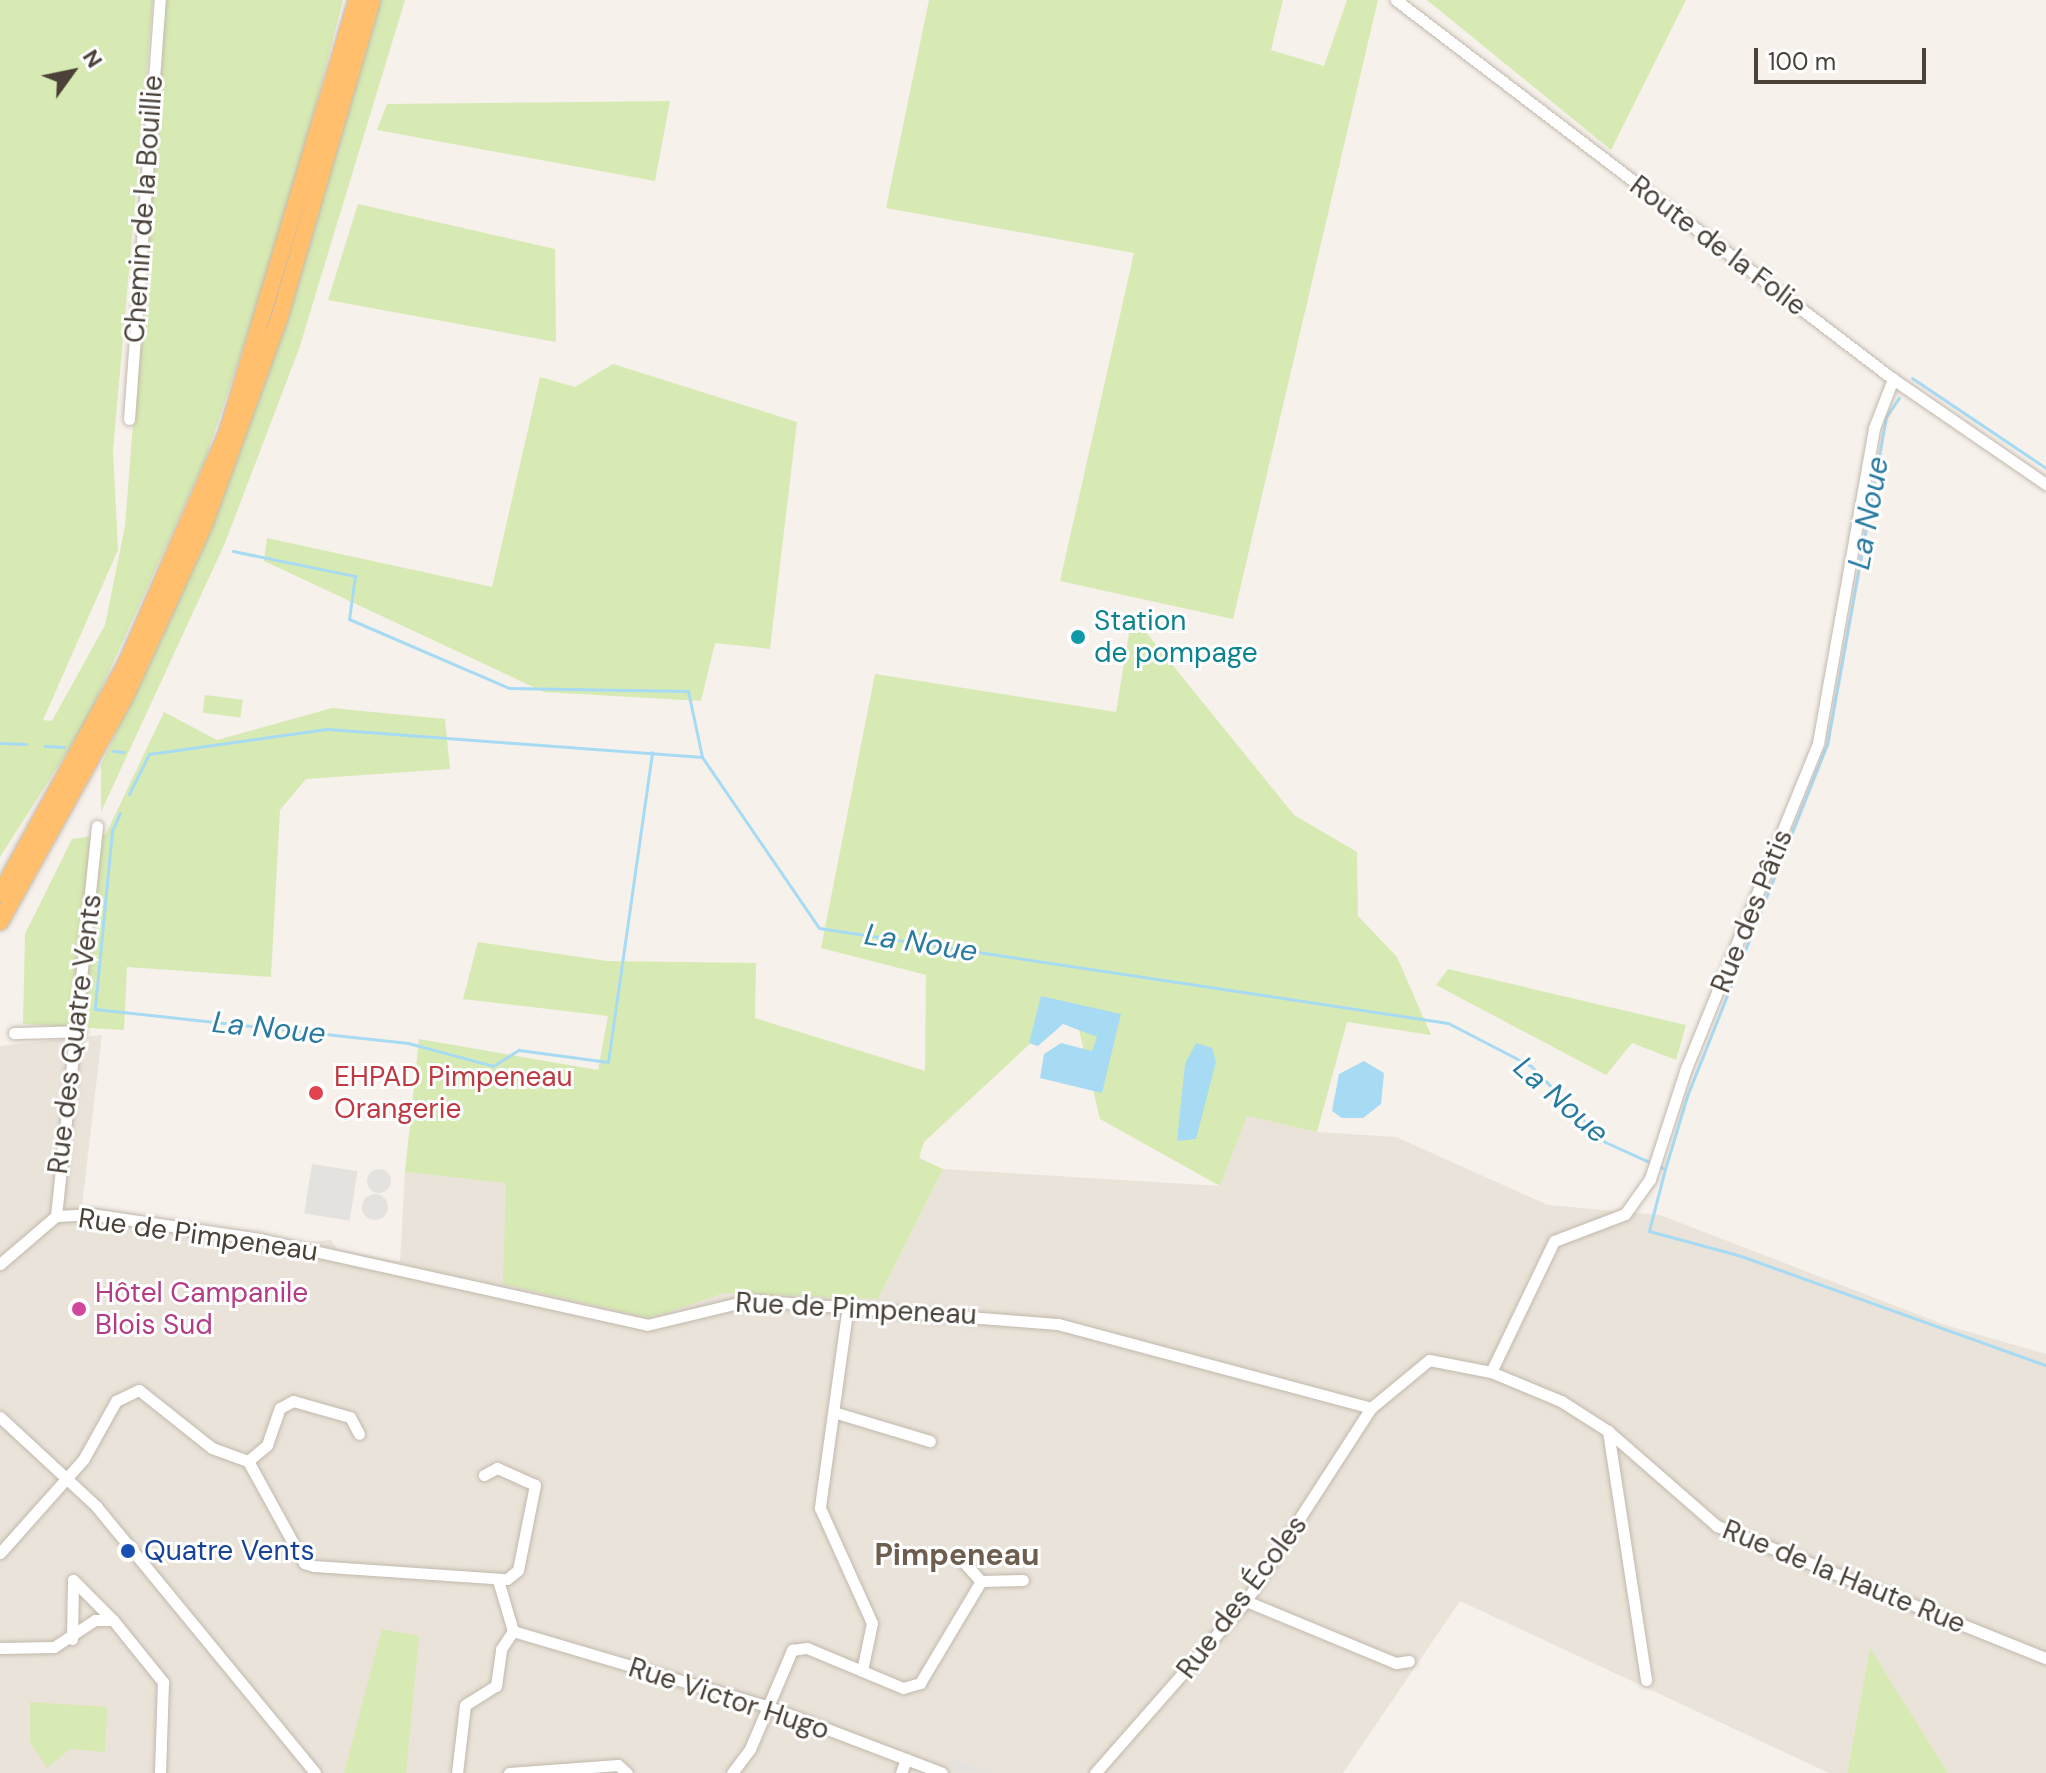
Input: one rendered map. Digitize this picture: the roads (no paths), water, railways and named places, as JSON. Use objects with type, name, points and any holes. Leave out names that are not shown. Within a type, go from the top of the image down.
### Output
[{"type":"highway","points":[[3,888],[126,664],[227,433],[357,0]]},
{"type":"highway","points":[[0,922],[125,697],[204,525],[279,319],[372,0]]},
{"type":"street","name":"Chemin de la Bouillie","points":[[129,419],[160,0]]},
{"type":"street","name":"Route de la Folie","points":[[1396,0],[1893,379],[2046,484]]},
{"type":"street","name":"Rue des Pâtis","points":[[1491,1372],[1554,1241],[1615,1224],[1650,1179],[1818,743],[1874,428],[1893,379]]},
{"type":"street","name":"Rue des Quatre Vents","points":[[56,1216],[80,1031],[97,826]]},
{"type":"street","points":[[14,1033],[80,1031]]},
{"type":"street","name":"Rue de Pimpeneau","points":[[56,1216],[91,1214],[260,1239],[647,1325],[724,1302],[848,1305],[1058,1324],[1319,1388],[1371,1408]]},
{"type":"street","points":[[0,1264],[56,1216]]},
{"type":"street","points":[[848,1305],[837,1413],[820,1508],[872,1623],[862,1671]]},
{"type":"street","name":"Rue de la Haute Rue","points":[[1371,1408],[1429,1360],[1491,1372],[1608,1431],[1717,1526],[2046,1658]]},
{"type":"street","points":[[0,1553],[68,1477],[116,1401],[139,1390],[212,1448],[248,1461],[304,1563],[498,1580],[518,1570],[535,1485],[497,1468],[484,1475]]},
{"type":"street","points":[[248,1461],[267,1445],[280,1408],[293,1401],[350,1417],[359,1434]]},
{"type":"street","name":"Rue des Écoles","points":[[1095,1773],[1246,1601],[1371,1408]]},
{"type":"street","points":[[0,1410],[16,1430]]},
{"type":"street","points":[[837,1413],[930,1441]]},
{"type":"street","points":[[0,1417],[68,1477],[315,1773]]},
{"type":"street","points":[[1608,1431],[1646,1680]]},
{"type":"street","points":[[960,1558],[981,1581],[1023,1580]]},
{"type":"street","points":[[72,1639],[73,1580],[113,1620],[163,1682],[160,1773]]},
{"type":"street","points":[[457,1773],[465,1705],[496,1686],[501,1649],[513,1631],[498,1580]]},
{"type":"street","points":[[732,1773],[792,1650],[801,1646],[903,1688],[920,1683],[981,1581]]},
{"type":"street","points":[[1246,1601],[1396,1663],[1409,1661]]},
{"type":"street","points":[[0,1648],[54,1647],[72,1639],[95,1620],[113,1620]]},
{"type":"street","name":"Rue Victor Hugo","points":[[513,1631],[767,1706],[942,1773]]},
{"type":"street","points":[[901,1773],[906,1759]]},
{"type":"street","points":[[509,1773],[618,1765],[627,1773]]},
{"type":"water","points":[[1041,996],[1121,1014],[1102,1093],[1040,1078],[1044,1054],[1061,1043],[1092,1051],[1097,1037],[1063,1024],[1038,1046],[1029,1043]]},
{"type":"water","points":[[1196,1043],[1212,1048],[1216,1062],[1196,1139],[1177,1141],[1185,1064]]},
{"type":"water","points":[[1364,1061],[1384,1073],[1381,1104],[1363,1118],[1342,1118],[1332,1111],[1339,1074]]},
{"type":"waterway","name":"La Noue","points":[[1912,378],[2046,468]]},
{"type":"waterway","name":"La Noue","points":[[129,794],[149,754],[328,729],[702,757],[819,928],[1448,1023],[1531,1066],[1605,1142],[1665,1169],[1687,1096],[1827,745],[1886,417],[1899,398]]},
{"type":"waterway","points":[[233,551],[355,576],[349,619],[509,688],[688,691],[702,757]]},
{"type":"waterway","name":"La Noue","points":[[0,743],[26,744]]},
{"type":"waterway","name":"La Noue","points":[[45,746],[64,747]]},
{"type":"waterway","name":"La Noue","points":[[113,751],[124,752]]},
{"type":"waterway","name":"La Noue","points":[[120,813],[112,831],[95,1009],[408,1043],[493,1066],[519,1050],[608,1062],[652,752]]},
{"type":"waterway","points":[[1665,1169],[1649,1231],[1738,1255],[2046,1365]]},
{"type":"place","name":"Station de pompage","points":[[1078,637]]},
{"type":"place","name":"EHPAD Pimpeneau Orangerie","points":[[316,1093]]},
{"type":"place","name":"Hôtel Campanile Blois Sud","points":[[79,1309]]},
{"type":"place","name":"Quatre Vents","points":[[128,1551]]},
{"type":"district","name":"Pimpeneau","points":[[957,1555]]}]
